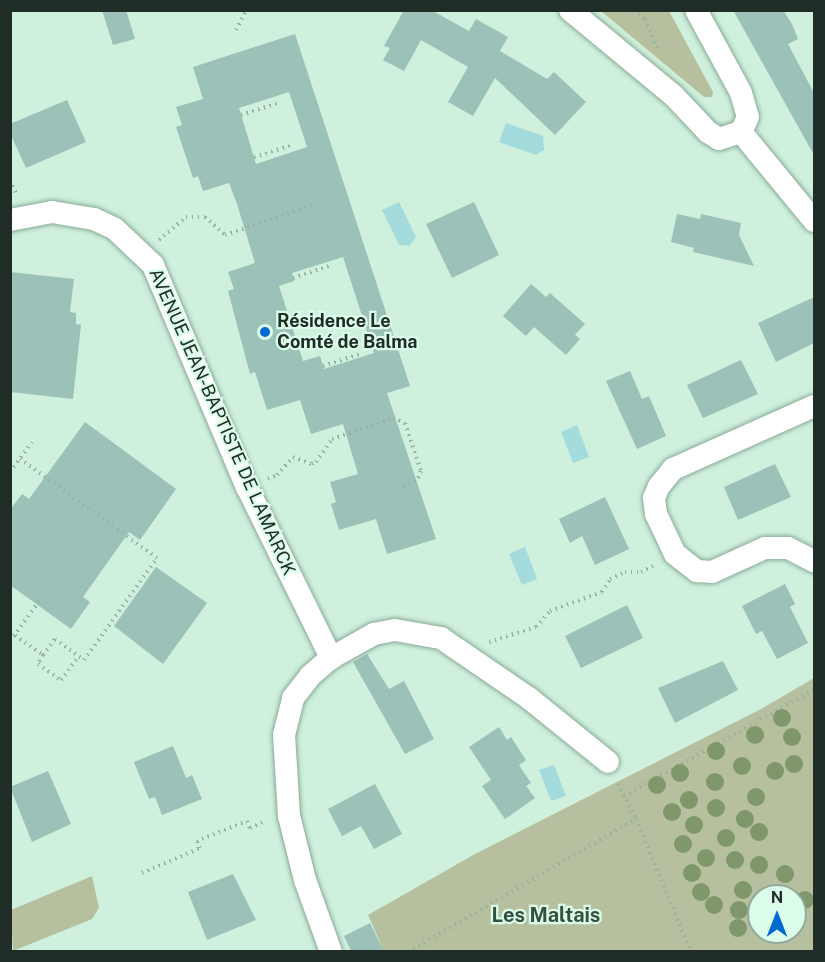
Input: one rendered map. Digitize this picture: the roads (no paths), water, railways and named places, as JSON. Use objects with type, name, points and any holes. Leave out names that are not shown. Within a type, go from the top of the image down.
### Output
[{"type":"street","points":[[570,10],[674,96],[708,132],[719,139],[741,132],[748,117],[741,93],[696,10]]},
{"type":"street","points":[[741,132],[814,221]]},
{"type":"street","name":"AVENUE JEAN-BAPTISTE DE LAMARCK","points":[[10,220],[32,214],[73,213],[115,229],[153,265],[247,487],[331,658]]},
{"type":"street","points":[[814,406],[673,469],[659,486],[654,498],[656,514],[675,554],[698,571],[712,572],[765,548],[788,548],[814,561]]},
{"type":"street","points":[[331,951],[305,880],[289,816],[284,735],[293,698],[309,676],[331,658],[374,634],[395,630],[441,638],[530,699],[608,762]]},
{"type":"water","points":[[506,123],[543,136],[544,150],[536,155],[499,142]]},
{"type":"water","points":[[399,202],[416,237],[409,246],[399,245],[382,210]]},
{"type":"water","points":[[577,425],[589,457],[573,463],[561,432]]},
{"type":"water","points":[[525,547],[537,579],[522,585],[509,554]]},
{"type":"water","points":[[554,765],[566,796],[551,801],[539,770]]},
{"type":"place","name":"Résidence Le Comté de Balma","points":[[265,332]]},
{"type":"district","name":"Les Maltais","points":[[546,915]]}]
